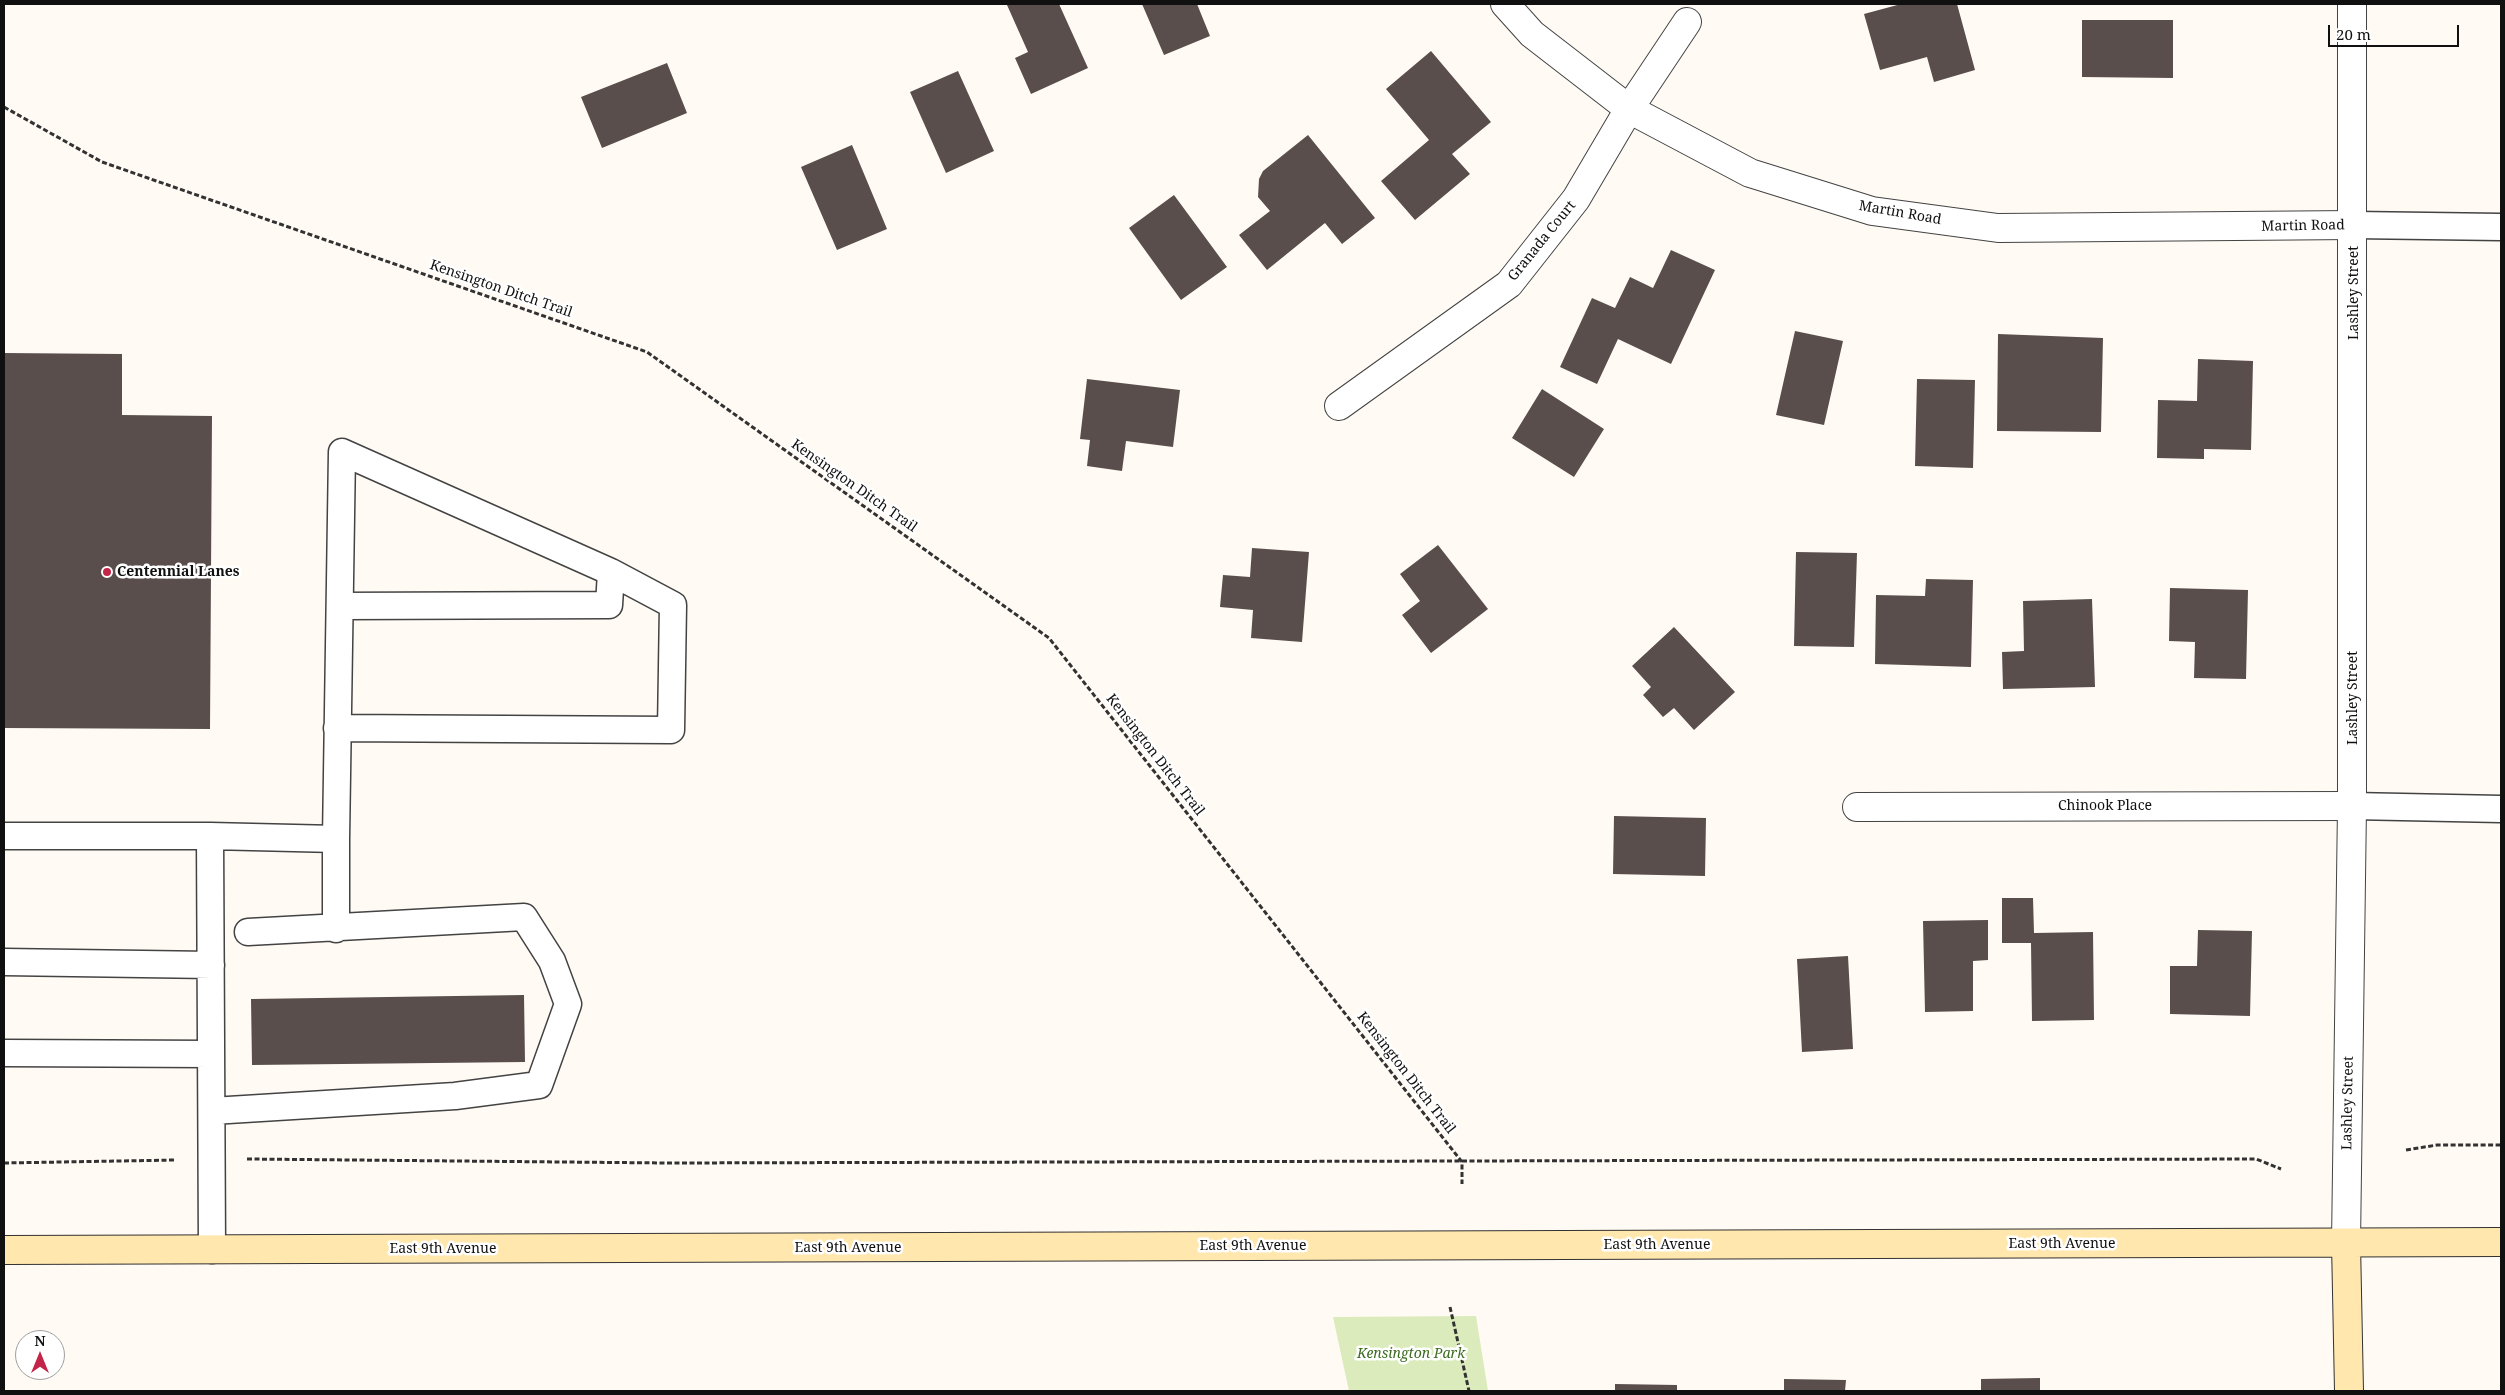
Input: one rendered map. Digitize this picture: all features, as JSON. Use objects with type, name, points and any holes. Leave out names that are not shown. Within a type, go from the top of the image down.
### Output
[{"type":"main road","name":"East 9th Avenue","points":[[4,1250],[2501,1242]]},
{"type":"main road","name":"Lashley Street","points":[[2346,1243],[2349,1391]]},
{"type":"street","name":"Martin Road","points":[[1505,4],[1532,34],[1629,109],[1750,174],[1872,210],[1998,228],[2354,225]]},
{"type":"street","name":"Lashley Street","points":[[2346,1243],[2352,806],[2354,225],[2352,4]]},
{"type":"street","name":"Granada Court","points":[[1339,406],[1509,284],[1576,199],[1629,109],[1687,22]]},
{"type":"street","name":"Chinook Place","points":[[1857,807],[2352,806]]},
{"type":"lane","points":[[2354,225],[2501,227]]},
{"type":"lane","points":[[336,929],[336,839],[342,452],[611,572],[673,605],[671,730],[338,728]]},
{"type":"lane","points":[[340,606],[609,605],[611,572]]},
{"type":"lane","points":[[2352,806],[2501,809]]},
{"type":"lane","points":[[4,836],[210,836],[336,839]]},
{"type":"lane","points":[[210,836],[212,1250]]},
{"type":"lane","points":[[212,1111],[455,1096],[539,1085],[568,1004],[552,961],[524,917],[336,929],[248,932]]},
{"type":"lane","points":[[4,962],[211,965]]},
{"type":"lane","points":[[4,1053],[211,1054]]},
{"type":"path","name":"Kensington Ditch Trail","points":[[4,107],[102,162],[647,352],[1049,638],[1462,1162]]},
{"type":"path","points":[[2406,1150],[2437,1145],[2501,1145]]},
{"type":"path","points":[[4,1163],[212,1159],[668,1163],[2256,1159],[2281,1169]]},
{"type":"path","points":[[1462,1162],[1462,1184]]},
{"type":"path","points":[[1450,1307],[1469,1391]]},
{"type":"green space","name":"Kensington Park","points":[[1476,1316],[1488,1391],[1349,1391],[1333,1317]]},
{"type":"building","points":[[1059,4],[1088,68],[1031,94],[1015,58],[1028,52],[1007,5]]},
{"type":"building","points":[[1142,4],[1197,4],[1210,36],[1164,55]]},
{"type":"building","points":[[1901,4],[1957,4],[1975,70],[1934,82],[1927,57],[1880,70],[1864,14]]},
{"type":"building","points":[[2082,20],[2173,20],[2173,78],[2082,77]]},
{"type":"building","points":[[1431,51],[1491,122],[1452,154],[1470,174],[1415,220],[1381,181],[1429,140],[1386,89]]},
{"type":"building","points":[[667,63],[687,113],[602,148],[581,97]]},
{"type":"building","points":[[958,71],[994,151],[946,173],[910,92]]},
{"type":"building","points":[[1308,135],[1375,218],[1342,244],[1325,223],[1267,270],[1239,235],[1270,211],[1258,197],[1259,179],[1263,171]]},
{"type":"building","points":[[852,145],[887,229],[837,250],[801,167]]},
{"type":"building","points":[[1174,195],[1227,267],[1181,300],[1129,228]]},
{"type":"building","points":[[1671,250],[1715,270],[1671,364],[1618,339],[1597,384],[1560,367],[1592,298],[1615,308],[1630,277],[1653,288]]},
{"type":"building","points":[[1795,331],[1843,341],[1824,425],[1776,415]]},
{"type":"building","points":[[1998,334],[2103,338],[2101,432],[1997,431]]},
{"type":"building","name":"Centennial Lanes","points":[[4,353],[122,354],[122,415],[212,416],[210,729],[4,728]]},
{"type":"building","points":[[2198,359],[2253,361],[2251,450],[2204,449],[2204,459],[2157,458],[2158,400],[2197,401]]},
{"type":"building","points":[[1087,379],[1180,390],[1173,447],[1126,441],[1122,471],[1087,466],[1090,440],[1080,439]]},
{"type":"building","points":[[1917,379],[1975,380],[1973,468],[1915,466]]},
{"type":"building","points":[[1542,389],[1604,429],[1574,477],[1512,438]]},
{"type":"building","points":[[1438,545],[1488,609],[1431,653],[1402,615],[1420,601],[1400,574]]},
{"type":"building","points":[[1252,548],[1309,552],[1302,642],[1251,638],[1253,610],[1220,607],[1223,575],[1250,577]]},
{"type":"building","points":[[1796,552],[1857,553],[1854,647],[1794,646]]},
{"type":"building","points":[[1926,579],[1973,580],[1971,667],[1875,664],[1876,595],[1925,596]]},
{"type":"building","points":[[2170,588],[2248,590],[2246,679],[2194,678],[2195,642],[2169,641]]},
{"type":"building","points":[[2092,599],[2095,687],[2003,689],[2002,652],[2024,651],[2023,601]]},
{"type":"building","points":[[1674,627],[1735,692],[1694,730],[1674,708],[1663,717],[1643,695],[1651,687],[1632,666]]},
{"type":"building","points":[[1614,816],[1706,818],[1705,876],[1613,874]]},
{"type":"building","points":[[2002,898],[2033,898],[2034,933],[2093,932],[2094,1020],[2032,1021],[2031,943],[2002,943]]},
{"type":"building","points":[[1988,920],[1988,960],[1973,961],[1973,1011],[1925,1012],[1923,921]]},
{"type":"building","points":[[2198,930],[2252,931],[2250,1016],[2170,1014],[2170,966],[2197,966]]},
{"type":"building","points":[[1848,956],[1853,1049],[1802,1052],[1797,959]]},
{"type":"building","points":[[524,995],[525,1062],[252,1065],[251,999]]},
{"type":"building","points":[[2040,1378],[2040,1391],[1981,1391],[1981,1379]]},
{"type":"building","points":[[1784,1379],[1846,1380],[1845,1391],[1784,1391]]},
{"type":"building","points":[[1615,1384],[1677,1385],[1677,1391],[1615,1391]]},
{"type":"place","name":"Centennial Lanes","points":[[107,572]]}]
